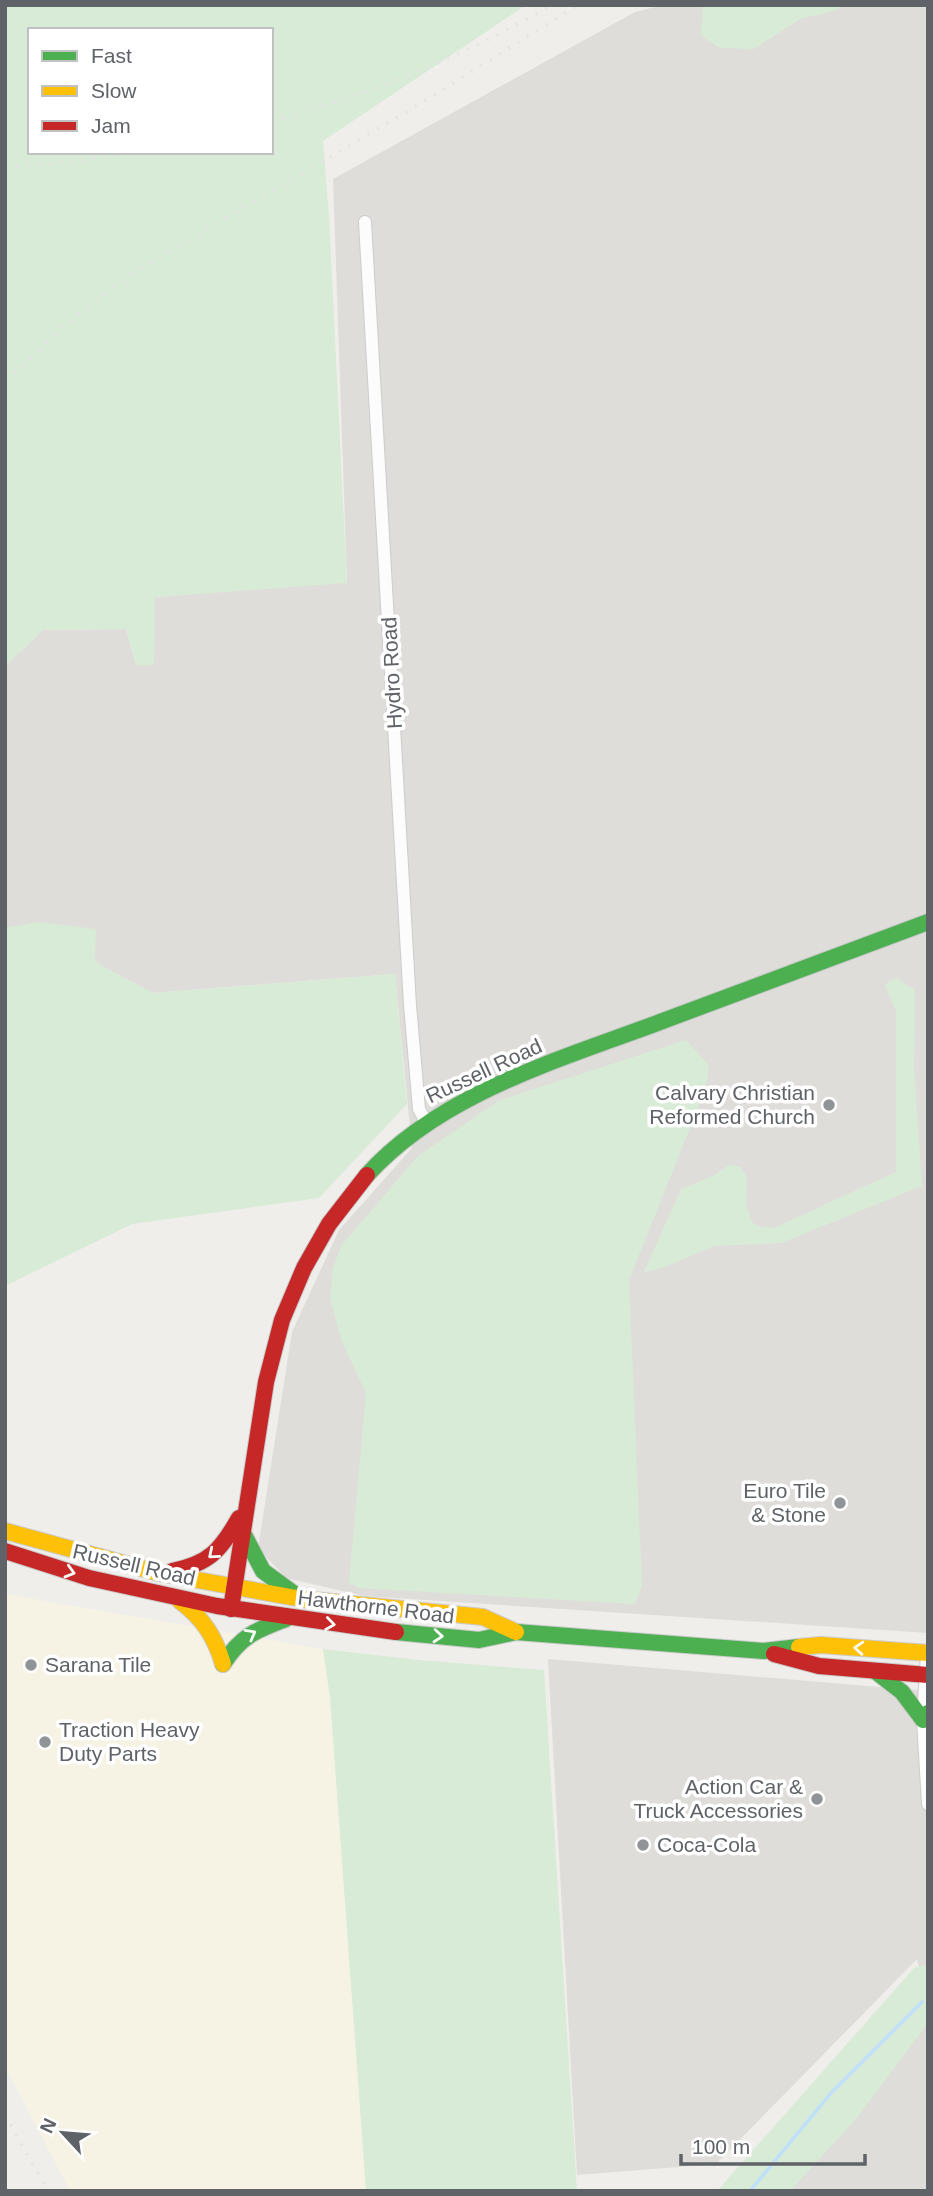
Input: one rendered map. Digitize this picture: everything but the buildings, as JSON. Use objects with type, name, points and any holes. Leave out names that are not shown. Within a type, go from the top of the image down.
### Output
[{"type":"main road","name":"Russell Road","points":[[5,1551],[89,1578],[232,1609],[268,1373],[282,1320],[304,1268],[329,1224],[356,1186],[383,1157],[426,1122],[459,1101],[561,1059],[928,922]]},
{"type":"main road","points":[[159,1573],[192,1567],[212,1558],[229,1538],[246,1506]]},
{"type":"main road","name":"Russell Road","points":[[5,1531],[159,1573],[234,1586]]},
{"type":"main road","points":[[242,1531],[263,1571],[277,1584],[302,1599]]},
{"type":"main road","name":"Hawthorne Road","points":[[234,1586],[302,1599],[483,1617],[516,1632]]},
{"type":"main road","points":[[174,1597],[208,1624],[218,1642],[223,1664],[235,1644],[248,1633],[289,1618]]},
{"type":"main road","name":"Hawthorne Road","points":[[232,1609],[370,1630],[479,1640],[516,1632],[764,1651],[821,1645],[927,1653]]},
{"type":"main road","name":"Hawthorne Road","points":[[764,1651],[819,1666],[926,1675]]},
{"type":"main road","points":[[875,1671],[902,1692],[925,1716]]},
{"type":"street","name":"Hydro Road","points":[[365,222],[410,1005],[419,1109],[426,1122]]},
{"type":"street","points":[[927,1653],[925,1716],[928,1804]]},
{"type":"shaded area","points":[[663,5],[928,5],[928,1633],[364,1596],[286,1578],[258,1548],[292,1332],[339,1230],[412,1148],[395,974],[152,993],[95,962],[5,928],[5,666],[43,630],[126,629],[136,665],[154,664],[154,597],[347,582],[333,179],[635,12]]},
{"type":"shaded area","points":[[5,1594],[323,1649],[330,1697],[367,2191],[70,2191],[5,2066]]},
{"type":"shaded area","points":[[548,1659],[928,1691],[928,2005],[917,1959],[716,2164],[577,2175]]},
{"type":"shaded area","points":[[928,2017],[928,2191],[784,2191]]},
{"type":"green space","points":[[5,5],[526,5],[323,141],[347,583],[155,597],[154,665],[136,665],[126,629],[43,630],[5,666]]},
{"type":"green space","points":[[703,5],[845,5],[833,11],[800,19],[754,49],[720,48],[701,36]]},
{"type":"green space","points":[[37,922],[96,929],[95,962],[153,993],[395,974],[407,1104],[319,1198],[132,1224],[5,1286],[5,928]]},
{"type":"green space","points":[[897,978],[915,990],[914,1066],[922,1186],[781,1243],[714,1246],[662,1268],[644,1272],[681,1189],[713,1176],[729,1165],[740,1167],[747,1177],[746,1205],[752,1222],[759,1227],[774,1228],[896,1172],[896,1011],[885,986]]},
{"type":"green space","points":[[686,1040],[709,1065],[706,1088],[629,1280],[642,1586],[635,1604],[358,1588],[349,1582],[366,1393],[342,1342],[330,1298],[333,1268],[341,1246],[418,1156],[500,1100]]},
{"type":"green space","points":[[323,1649],[544,1670],[577,2191],[366,2191],[330,1697]]},
{"type":"green space","points":[[928,1963],[928,2023],[856,2119],[790,2191],[717,2191],[914,1968]]},
{"type":"waterway","points":[[750,2191],[831,2093],[922,2002]]},
{"type":"railway","points":[[273,120],[344,100],[415,73],[485,41],[552,5]]},
{"type":"railway","points":[[5,381],[69,321],[130,275],[418,105],[578,5]]},
{"type":"railway","points":[[5,167],[80,161],[122,154]]},
{"type":"railway","points":[[5,2115],[48,2191]]},
{"type":"traffic: fast","points":[[367,1175],[397,1146],[430,1122],[503,1082],[542,1065],[928,922]]},
{"type":"traffic: fast","points":[[242,1531],[263,1571],[293,1593]]},
{"type":"traffic: fast","points":[[223,1664],[243,1640],[286,1619]]},
{"type":"traffic: fast","points":[[396,1632],[479,1640],[516,1632],[764,1651],[799,1647]]},
{"type":"traffic: fast","points":[[875,1671],[902,1692],[923,1720],[928,1713]]},
{"type":"traffic: slow","points":[[5,1531],[159,1573],[302,1599],[483,1617],[516,1632]]},
{"type":"traffic: slow","points":[[180,1601],[207,1629],[223,1664]]},
{"type":"traffic: slow","points":[[799,1647],[821,1645],[928,1653]]},
{"type":"traffic: jam","points":[[231,1609],[266,1382],[282,1320],[304,1268],[329,1224],[367,1175]]},
{"type":"traffic: jam","points":[[172,1571],[196,1564],[213,1554],[239,1518]]},
{"type":"traffic: jam","points":[[5,1551],[89,1578],[217,1606],[396,1632]]},
{"type":"traffic: jam","points":[[774,1654],[819,1666],[928,1675]]},
{"type":"place","name":"Calvary Christian Reformed Church","points":[[829,1105]]},
{"type":"place","name":"Euro Tile & Stone","points":[[840,1503]]},
{"type":"place","name":"Sarana Tile","points":[[31,1665]]},
{"type":"place","name":"Traction Heavy Duty Parts","points":[[45,1742]]},
{"type":"place","name":"Action Car & Truck Accessories","points":[[817,1799]]},
{"type":"place","name":"Coca-Cola","points":[[643,1845]]}]
